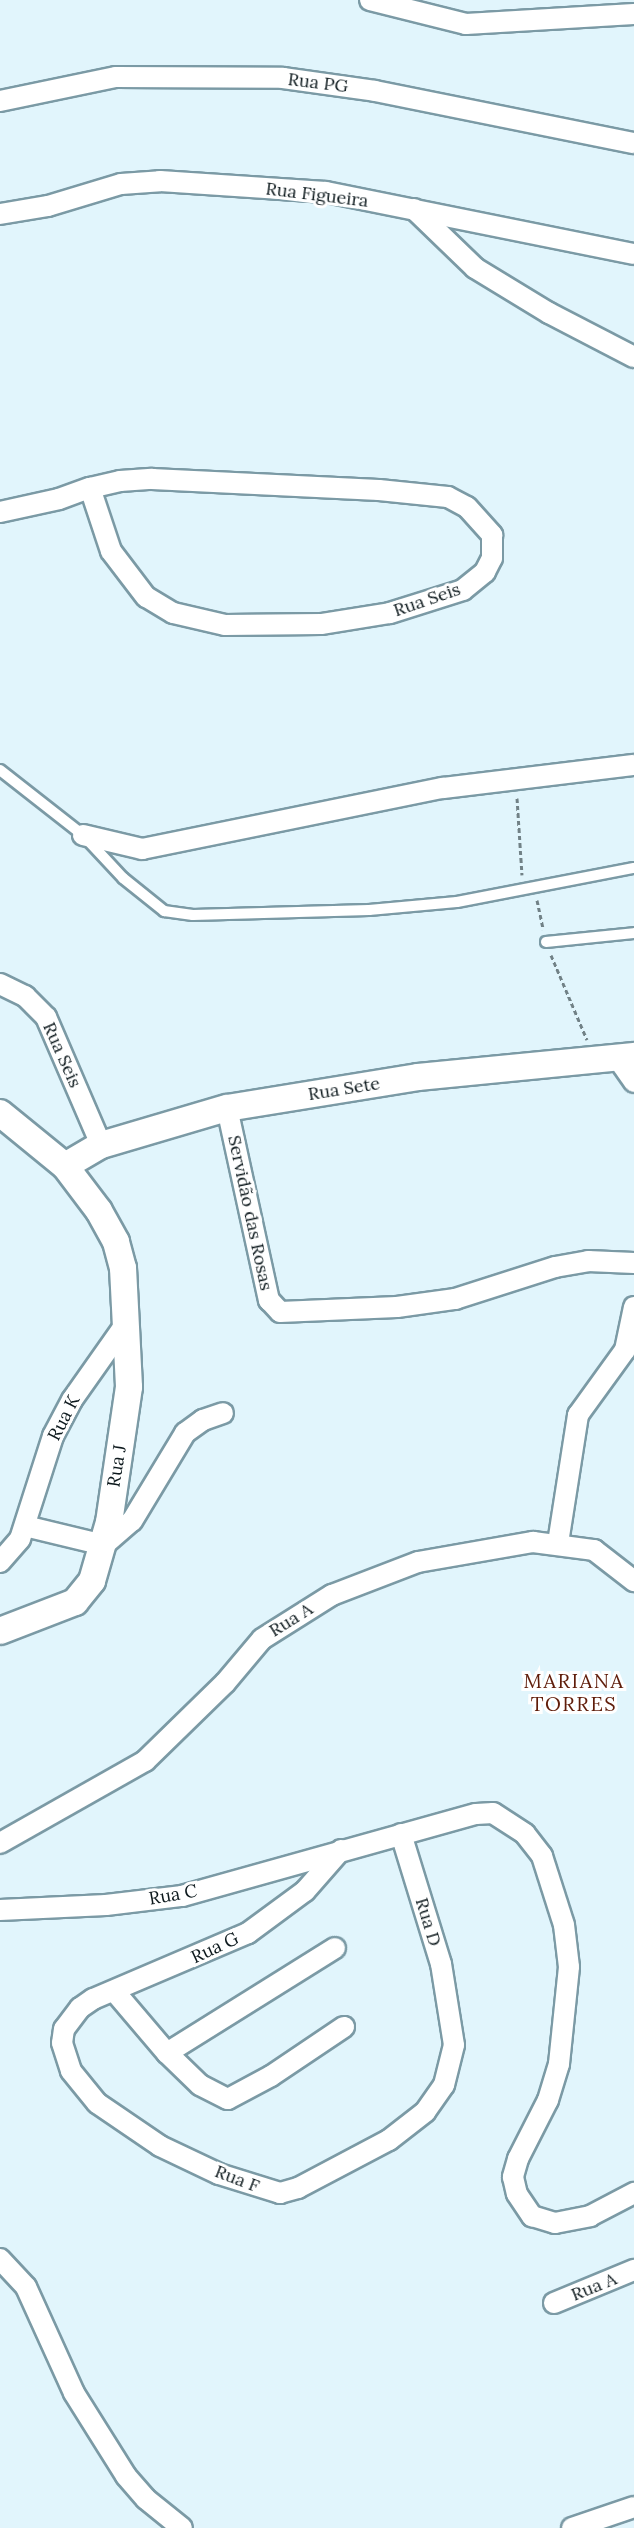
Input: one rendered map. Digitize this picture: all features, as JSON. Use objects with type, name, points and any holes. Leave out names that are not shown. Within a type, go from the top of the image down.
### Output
[{"type":"street","points":[[370,0],[466,24],[634,14]]},
{"type":"street","name":"Rua PG","points":[[0,101],[116,77],[283,78],[375,91],[634,143]]},
{"type":"street","name":"Rua Figueira","points":[[0,214],[48,207],[142,181],[326,192],[634,254]]},
{"type":"street","points":[[414,208],[475,268],[549,313],[634,357]]},
{"type":"street","name":"Rua Seis","points":[[0,512],[59,500],[90,488],[152,479],[448,498],[483,520],[492,535],[492,558],[485,572],[463,590],[390,613],[321,624],[225,625],[173,613],[146,597],[111,551],[90,488]]},
{"type":"street","points":[[83,835],[119,845],[152,847],[338,806],[516,778],[634,765]]},
{"type":"street","name":"Rua Seis","points":[[0,984],[25,996],[46,1017],[101,1145]]},
{"type":"street","points":[[616,1058],[634,1082]]},
{"type":"street","name":"Rua Sete","points":[[65,1166],[101,1145],[227,1108],[418,1077],[616,1058]]},
{"type":"street","name":"Servidão das Rosas","points":[[227,1108],[269,1300],[280,1312],[397,1307],[455,1299],[555,1267],[588,1261],[634,1263]]},
{"type":"street","name":"Rua J","points":[[0,1113],[65,1166],[99,1211],[116,1242],[123,1268],[129,1387],[104,1545],[92,1581],[75,1602],[0,1631]]},
{"type":"street","points":[[558,1543],[578,1415],[626,1350],[634,1307]]},
{"type":"street","name":"Rua K","points":[[0,1562],[11,1552],[25,1526],[53,1436],[91,1369],[127,1322]]},
{"type":"street","points":[[25,1526],[104,1545],[136,1516],[185,1433],[203,1420],[223,1413]]},
{"type":"street","name":"Rua A","points":[[0,1843],[145,1761],[225,1683],[262,1639],[322,1601],[418,1562],[501,1545],[558,1543],[594,1550],[634,1581]]},
{"type":"street","points":[[341,1851],[401,1834],[494,1813],[525,1834],[542,1856],[554,1886],[569,1967],[566,2025],[560,2064],[548,2100],[513,2177],[525,2210],[545,2222],[590,2216],[634,2193]]},
{"type":"street","points":[[0,1829],[23,1831]]},
{"type":"street","name":"Rua D","points":[[401,1834],[450,2003],[454,2045],[449,2073]]},
{"type":"street","name":"Rua C","points":[[0,1910],[85,1907],[182,1896],[341,1851]]},
{"type":"street","name":"Rua G","points":[[72,2018],[93,1999],[116,1992],[248,1932],[305,1891],[341,1851]]},
{"type":"street","points":[[167,2054],[335,1948]]},
{"type":"street","points":[[116,1992],[167,2054],[205,2089],[228,2099],[271,2076],[344,2027]]},
{"type":"street","name":"Rua F","points":[[72,2018],[63,2036],[64,2057],[82,2088],[97,2103],[160,2146],[219,2174],[268,2191],[298,2188],[389,2140],[436,2100],[449,2073]]},
{"type":"street","points":[[0,2259],[26,2287],[74,2393],[126,2476],[146,2499],[182,2528]]},
{"type":"street","name":"Rua A","points":[[554,2303],[634,2270]]},
{"type":"street","points":[[572,2528],[634,2506]]},
{"type":"lane","points":[[0,771],[83,835],[142,896],[164,911],[193,915],[380,909],[457,902],[523,887],[634,868]]},
{"type":"lane","points":[[546,942],[634,933]]},
{"type":"path","points":[[516,778],[523,887]]},
{"type":"path","points":[[534,885],[546,942],[565,995],[616,1058]]},
{"type":"district","name":"MARIANA TORRES","points":[[574,1692]]}]
